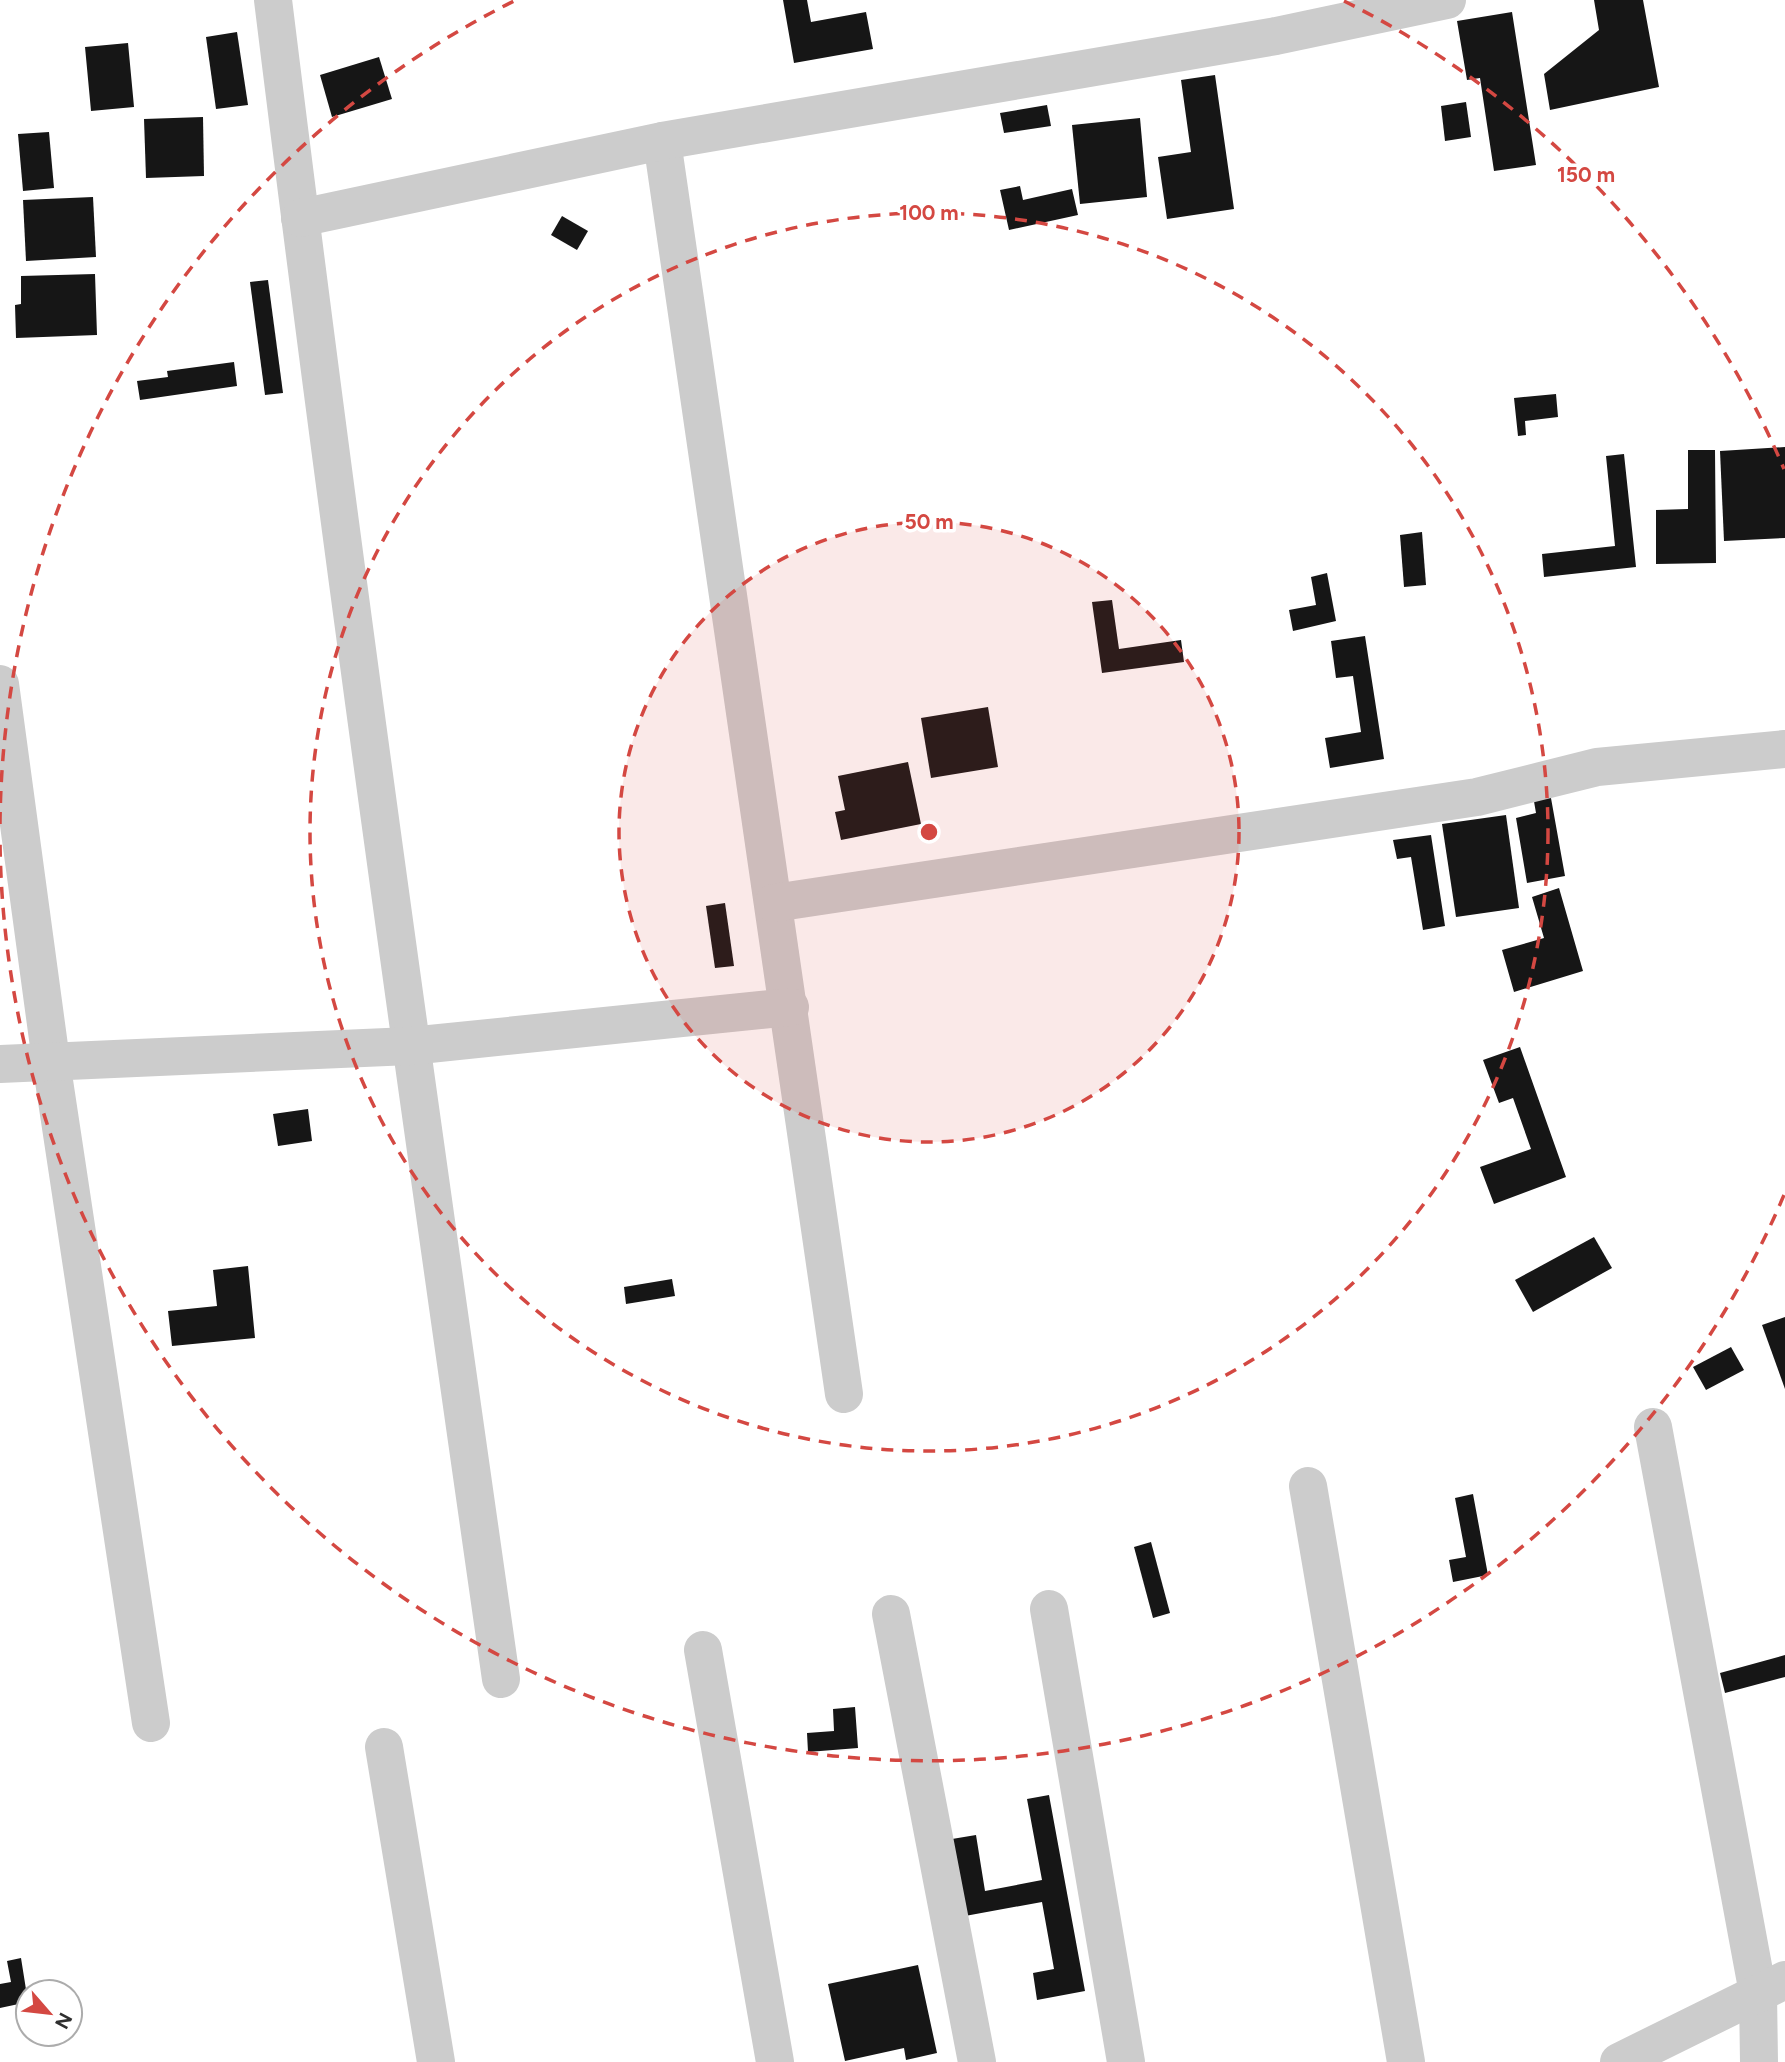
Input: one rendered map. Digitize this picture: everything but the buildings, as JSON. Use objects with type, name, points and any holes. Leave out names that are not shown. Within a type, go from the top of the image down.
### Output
[{"type":"street","points":[[273,0],[411,1046],[501,1679]]},
{"type":"street","points":[[300,218],[662,141],[1276,36],[1447,0]]},
{"type":"street","points":[[662,141],[845,1394]]},
{"type":"street","points":[[0,684],[51,1061],[151,1723]]},
{"type":"street","points":[[774,903],[1477,797],[1597,767],[1785,749]]},
{"type":"street","points":[[0,1064],[411,1046],[790,1007]]},
{"type":"street","points":[[1653,1427],[1772,1987],[1759,2062]]},
{"type":"street","points":[[1308,1486],[1406,2062]]},
{"type":"street","points":[[1049,1609],[1126,2062]]},
{"type":"street","points":[[891,1614],[977,2062]]},
{"type":"street","points":[[703,1650],[775,2062]]},
{"type":"street","points":[[384,1747],[436,2062]]},
{"type":"street","points":[[1619,2062],[1772,1987]]}]
